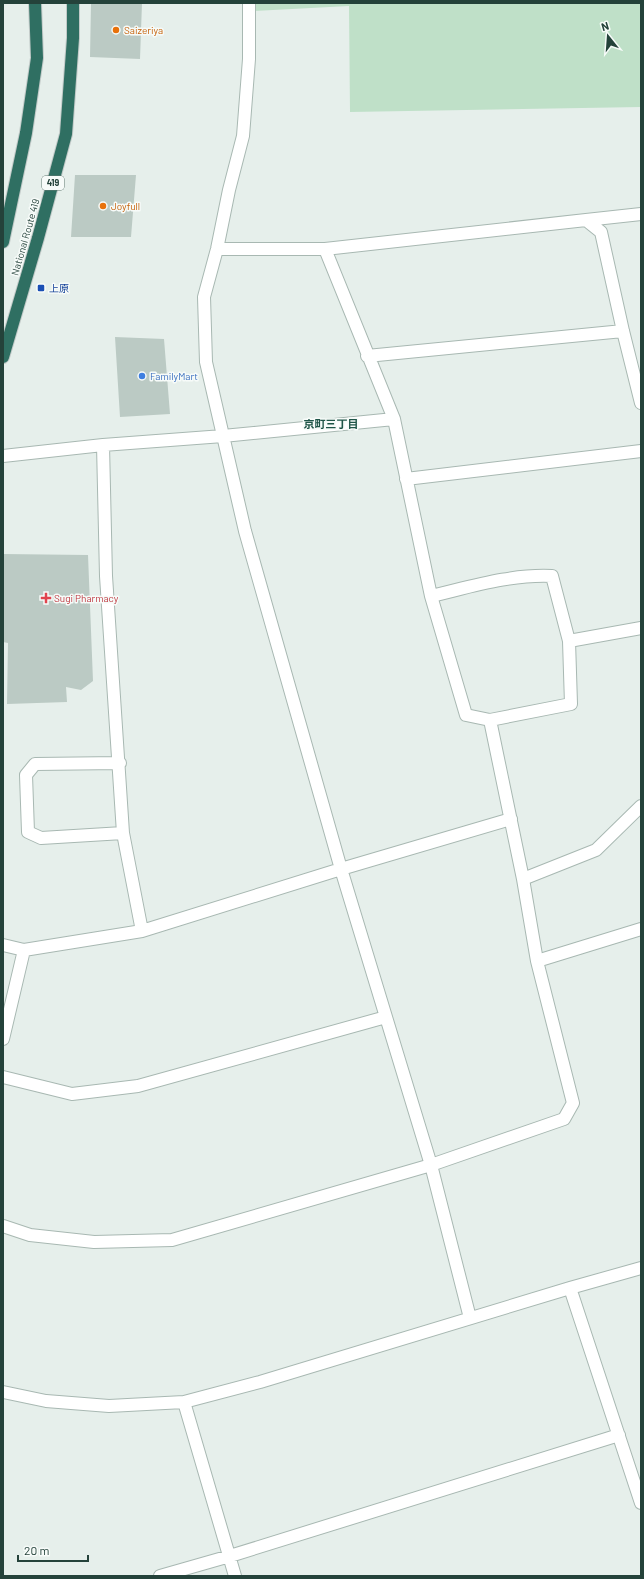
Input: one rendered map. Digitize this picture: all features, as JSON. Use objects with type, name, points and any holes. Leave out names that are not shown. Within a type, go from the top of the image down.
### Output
[{"type":"highway","name":"National Route 419","points":[[3,242],[26,133],[37,58],[36,3]]},
{"type":"highway","name":"National Route 419","points":[[3,358],[38,238],[66,134],[73,38],[72,3]]},
{"type":"street","points":[[249,3],[249,59],[243,136],[229,190],[217,249],[204,297],[206,362],[245,531],[342,869],[430,1165],[470,1318]]},
{"type":"street","points":[[217,249],[324,249],[641,214]]},
{"type":"street","points":[[586,220],[601,232],[641,403]]},
{"type":"street","points":[[324,249],[394,419],[431,596],[466,715],[490,720],[571,704],[569,641],[552,576],[534,575],[498,581],[431,596]]},
{"type":"street","points":[[367,356],[623,331]]},
{"type":"street","points":[[3,456],[102,445],[223,436],[394,419]]},
{"type":"street","points":[[102,445],[106,576],[120,763],[123,833],[142,932]]},
{"type":"street","points":[[406,479],[641,451]]},
{"type":"street","points":[[569,641],[641,628]]},
{"type":"street","points":[[3,1226],[30,1235],[94,1242],[172,1240],[430,1165],[564,1119],[573,1103],[537,961],[523,879],[490,720]]},
{"type":"street","points":[[120,763],[35,764],[26,774],[28,832],[41,838],[123,833]]},
{"type":"street","points":[[523,879],[596,850],[641,806]]},
{"type":"street","points":[[3,945],[24,950],[142,932],[342,869],[511,819]]},
{"type":"street","points":[[537,961],[641,929]]},
{"type":"street","points":[[3,1039],[24,950]]},
{"type":"street","points":[[3,1077],[72,1094],[138,1086],[386,1017]]},
{"type":"street","points":[[3,1392],[46,1401],[109,1406],[184,1402],[260,1382],[641,1268]]},
{"type":"street","points":[[570,1288],[641,1503]]},
{"type":"street","points":[[184,1402],[235,1576]]},
{"type":"street","points":[[160,1576],[230,1556],[619,1435]]},
{"type":"green space","points":[[254,3],[641,3],[641,107],[350,112],[349,6],[254,11]]},
{"type":"building","name":"Saizeriya","points":[[91,3],[142,3],[140,59],[90,57]]},
{"type":"building","name":"Joyfull","points":[[75,175],[136,175],[131,237],[71,237]]},
{"type":"building","name":"FamilyMart","points":[[115,337],[164,339],[170,414],[120,417]]},
{"type":"building","name":"Sugi Pharmacy","points":[[3,554],[88,555],[93,681],[81,690],[66,687],[67,702],[7,704],[8,643],[3,642]]},
{"type":"place","name":"Saizeriya","points":[[116,30]]},
{"type":"place","name":"Joyfull","points":[[103,206]]},
{"type":"place","name":"上原","points":[[41,288]]},
{"type":"place","name":"FamilyMart","points":[[142,376]]},
{"type":"place","name":"Sugi Pharmacy","points":[[46,598]]},
{"type":"district","name":"京町三丁目","points":[[331,424]]}]
